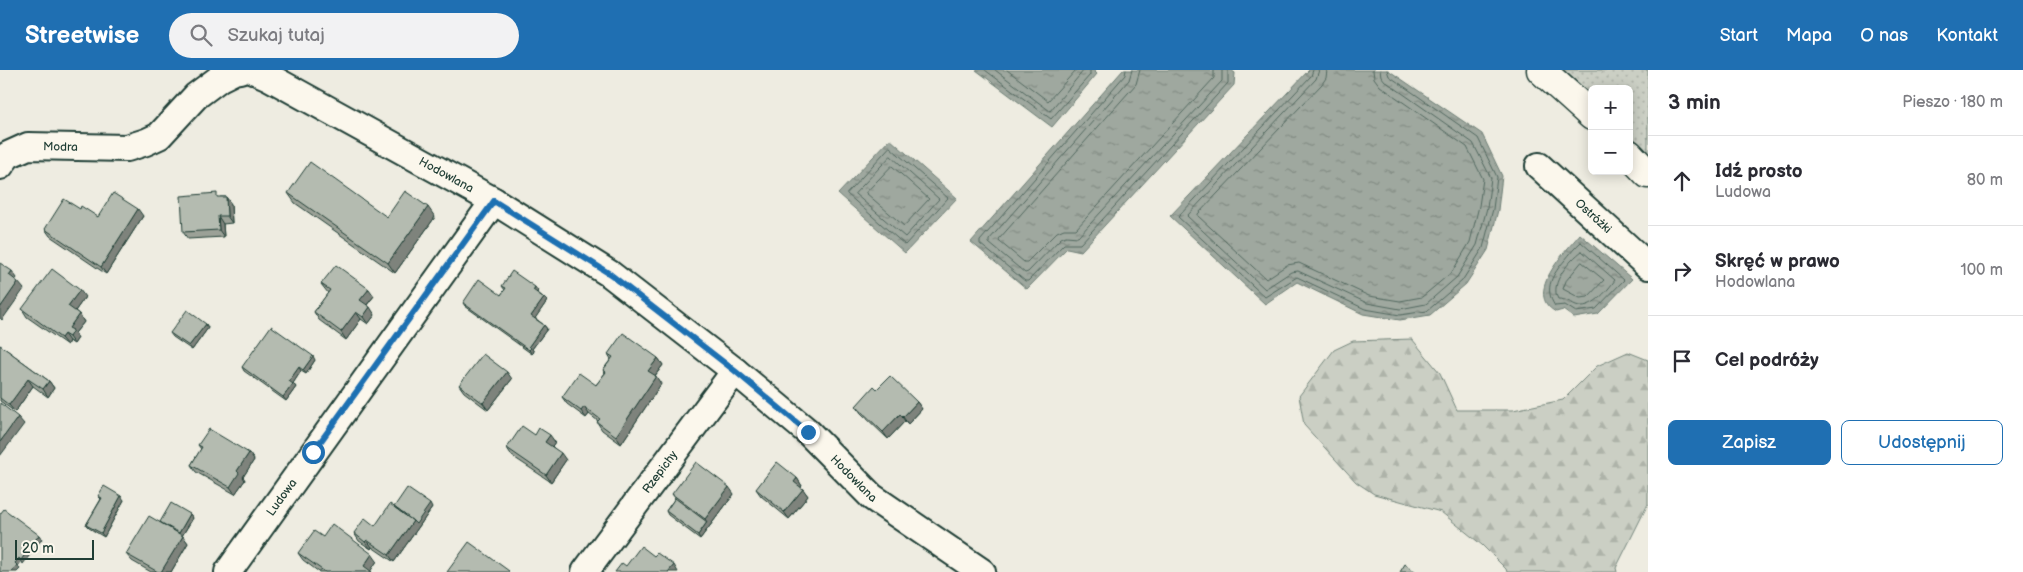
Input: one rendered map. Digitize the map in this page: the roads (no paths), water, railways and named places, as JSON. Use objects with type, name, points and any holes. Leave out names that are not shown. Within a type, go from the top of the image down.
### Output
[{"type":"highway","points":[[1541,70],[1588,112]]},
{"type":"highway","points":[[1633,158],[1648,174]]},
{"type":"street","name":"Modra","points":[[0,166],[8,155],[28,146],[127,148],[159,136],[196,96],[220,78],[240,70]]},
{"type":"street","name":"Hodowlana","points":[[252,70],[269,77],[494,201],[610,274],[735,371],[808,432],[872,497],[982,572]]},
{"type":"street","name":"Ostróżki","points":[[1539,166],[1648,266]]},
{"type":"street","name":"Ludowa","points":[[228,572],[494,201]]},
{"type":"street","name":"Rzepichy","points":[[585,572],[735,371]]},
{"type":"water","points":[[976,70],[1093,70],[1097,74],[1052,127]]},
{"type":"water","points":[[1123,70],[1231,70],[1235,73],[1234,85],[1081,251],[1067,248],[1027,289],[971,242]]},
{"type":"water","points":[[1309,70],[1388,70],[1482,134],[1502,176],[1498,210],[1488,250],[1466,284],[1430,315],[1400,320],[1363,314],[1297,282],[1265,304],[1170,216]]},
{"type":"water","points":[[890,139],[957,198],[905,253],[838,194]]},
{"type":"water","points":[[1580,234],[1632,279],[1598,314],[1574,318],[1563,310],[1556,312],[1547,304],[1544,294],[1545,284],[1550,272]]}]
